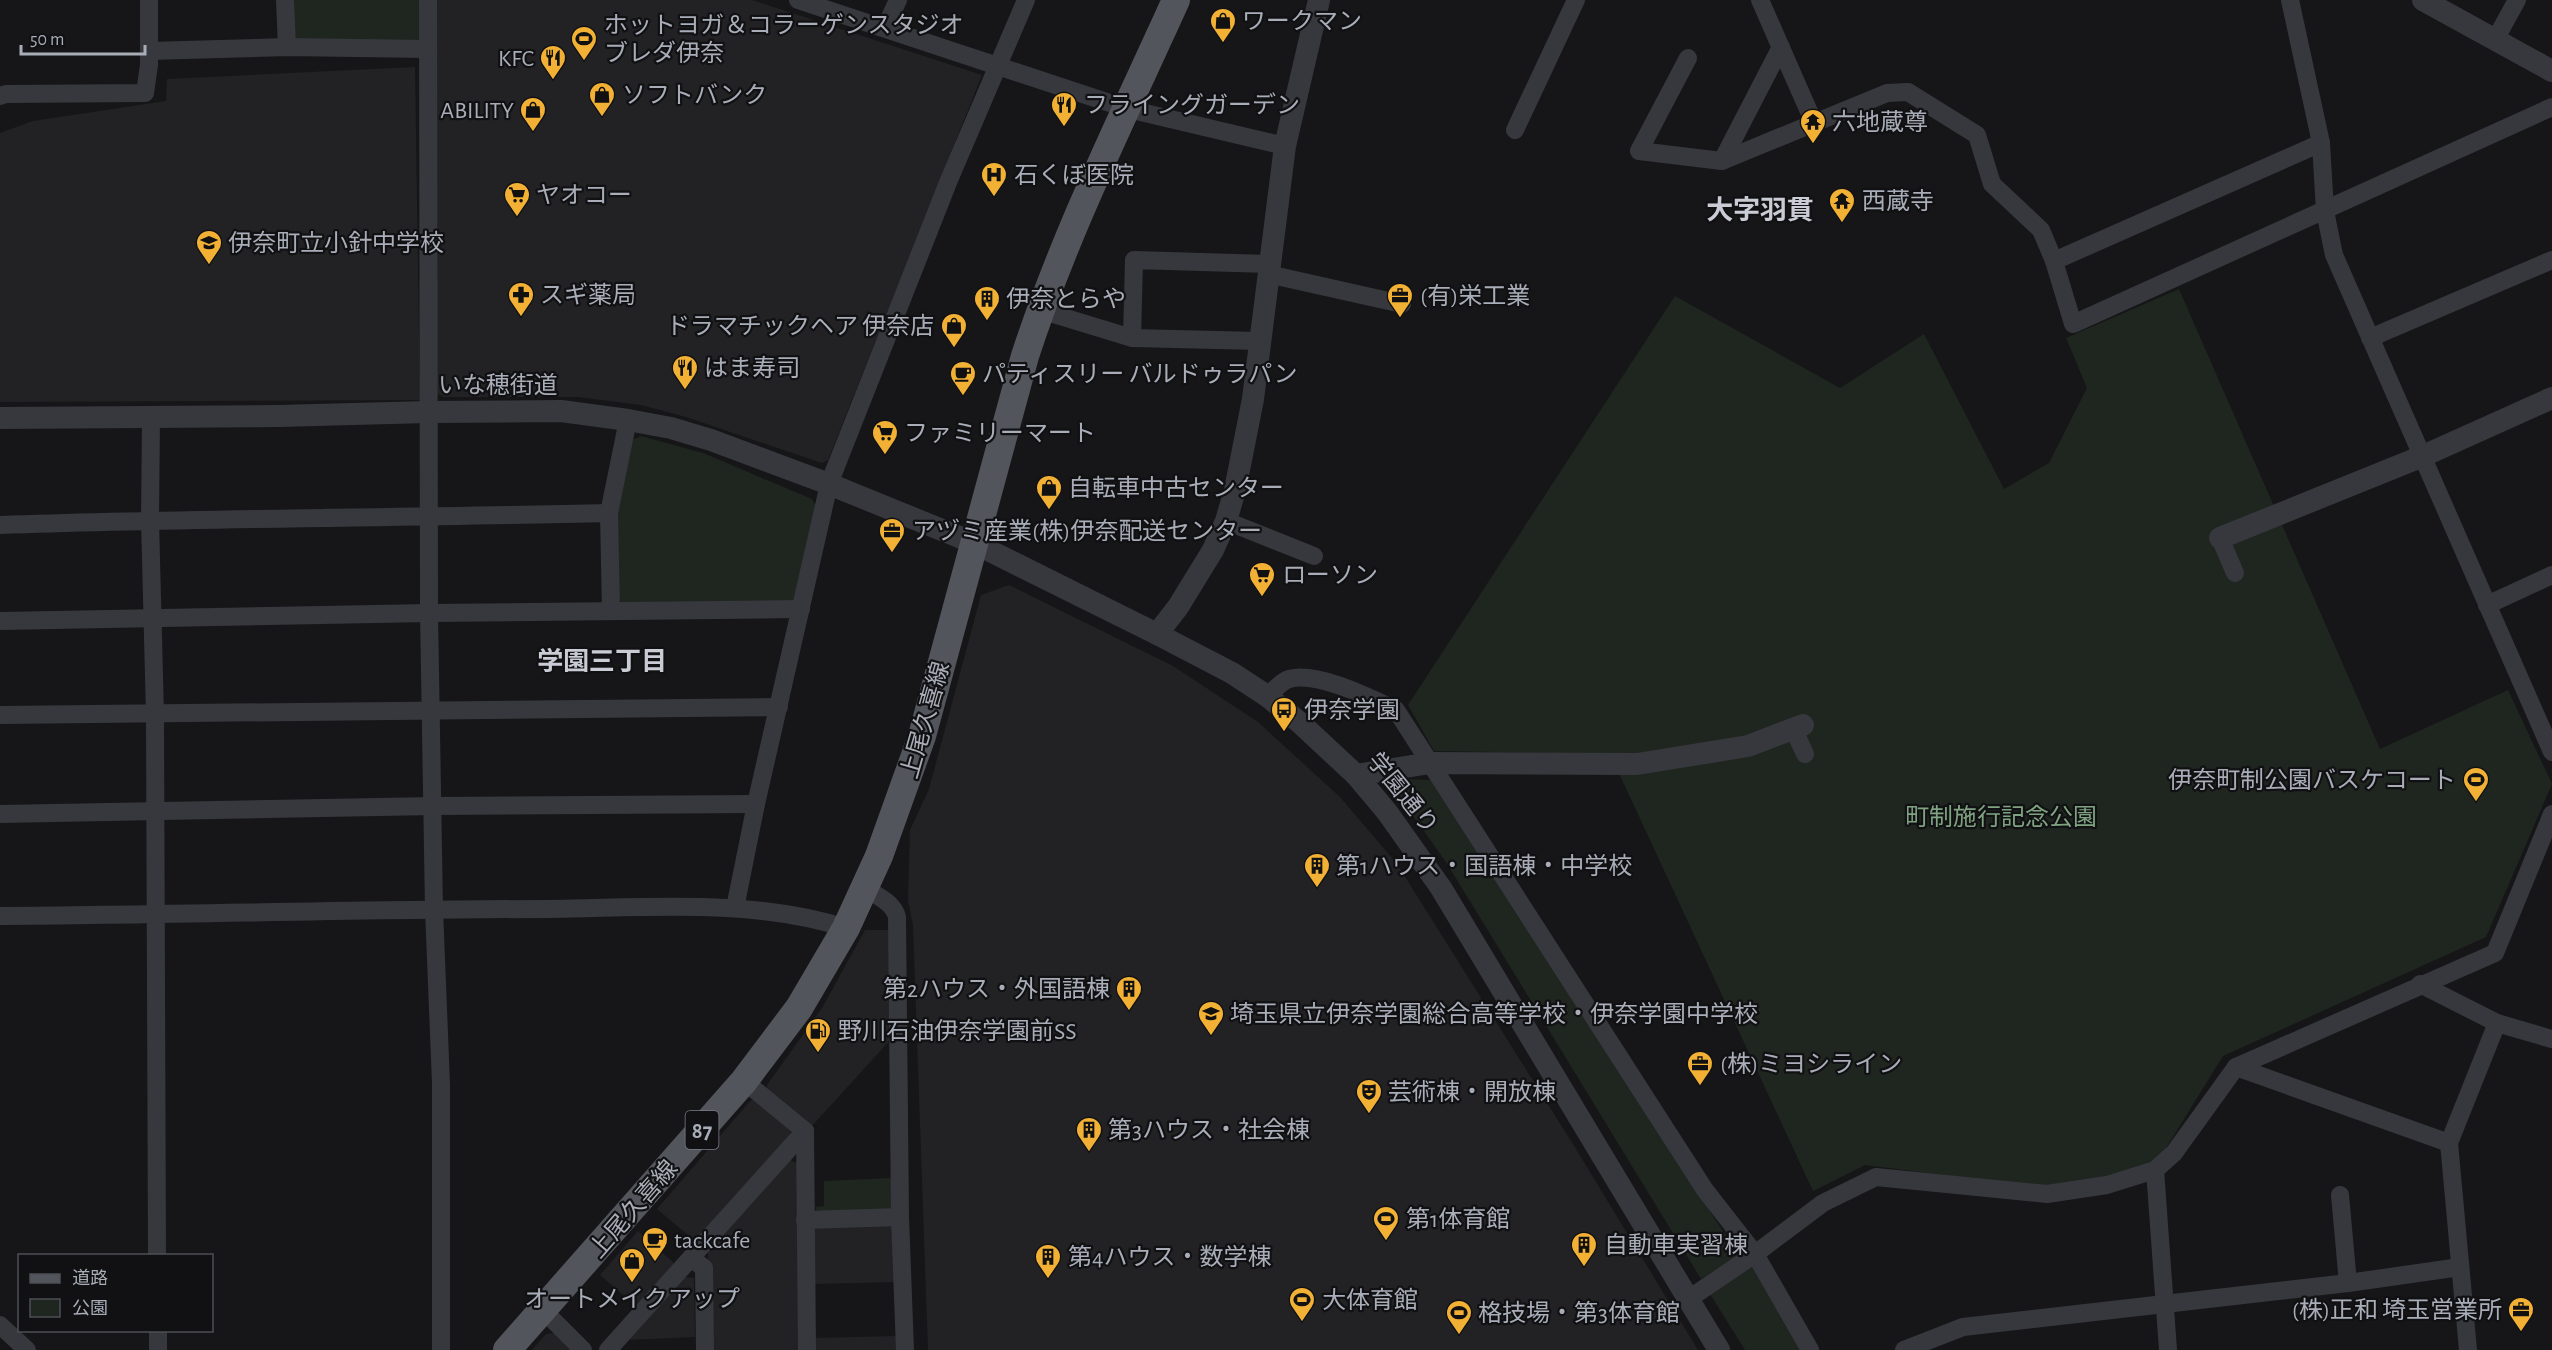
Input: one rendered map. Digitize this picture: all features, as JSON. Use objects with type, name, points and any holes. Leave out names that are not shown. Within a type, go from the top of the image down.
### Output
[{"type":"main road","name":"上尾久喜線","points":[[507,1350],[744,1081],[799,1008],[846,928],[892,823],[922,736],[1025,356],[1040,310],[1064,249],[1176,0]]},
{"type":"street","points":[[0,96],[6,94],[145,93],[149,51],[148,0]]},
{"type":"street","points":[[285,0],[287,47]]},
{"type":"street","points":[[428,0],[429,613],[434,909],[441,1084],[441,1350]]},
{"type":"street","points":[[798,0],[1128,109],[1285,146]]},
{"type":"street","points":[[885,28],[898,0]]},
{"type":"street","points":[[735,908],[756,804],[829,484],[996,66],[1026,0]]},
{"type":"street","points":[[1157,634],[1195,582],[1226,521],[1245,446],[1285,146],[1319,0]]},
{"type":"street","points":[[1515,130],[1575,0]]},
{"type":"street","points":[[1760,0],[1814,123]]},
{"type":"street","points":[[2290,0],[2321,143],[2325,211],[2334,255],[2552,753]]},
{"type":"street","points":[[2423,0],[2552,71]]},
{"type":"street","points":[[2495,40],[2517,0]]},
{"type":"street","points":[[149,51],[287,47],[427,49]]},
{"type":"street","points":[[1722,161],[1781,47]]},
{"type":"street","points":[[1688,58],[1639,151],[1722,161],[1887,93],[1908,92],[1977,135],[1992,184],[2041,230],[2054,261],[2073,324],[2552,107]]},
{"type":"street","points":[[2054,261],[2321,143]]},
{"type":"street","points":[[1132,338],[1134,260],[1269,269],[1402,304]]},
{"type":"street","points":[[2370,338],[2552,260]]},
{"type":"street","points":[[1040,310],[1132,338],[1260,341]]},
{"type":"street","points":[[2235,573],[2220,538],[2423,456],[2552,398]]},
{"type":"street","name":"いな穂街道","points":[[0,418],[279,417],[428,412],[561,411],[671,428],[711,440],[829,484],[974,543]]},
{"type":"street","points":[[151,417],[157,1254]]},
{"type":"street","points":[[611,611],[609,513],[628,420]]},
{"type":"street","points":[[0,525],[150,519],[429,518],[609,513]]},
{"type":"street","points":[[1226,521],[1314,556]]},
{"type":"street","name":"学園通り","points":[[974,543],[1232,673],[1267,696],[1299,722],[1356,775],[1414,848],[1441,888],[1719,1350]]},
{"type":"street","points":[[2487,605],[2552,574]]},
{"type":"street","points":[[0,621],[801,609]]},
{"type":"street","points":[[1267,696],[1288,679],[1310,678],[1365,695],[1396,710],[1705,1190],[1755,1254],[1810,1350]]},
{"type":"street","points":[[0,715],[779,707]]},
{"type":"street","points":[[1356,775],[1430,763],[1636,764],[1748,746],[1799,728],[1805,754]]},
{"type":"street","points":[[0,814],[434,806],[756,804]]},
{"type":"street","points":[[1687,1300],[1755,1254],[1823,1203],[1876,1177],[2047,1194],[2107,1185],[2156,1170],[2174,1154],[2236,1067],[2420,984],[2495,953],[2552,814]]},
{"type":"street","points":[[865,888],[887,902],[897,916],[900,1217],[905,1350]]},
{"type":"street","points":[[0,916],[434,909],[735,908],[826,921],[846,928]]},
{"type":"street","points":[[2420,984],[2496,1023],[2552,1039]]},
{"type":"street","points":[[2468,1350],[2449,1143],[2496,1023]]},
{"type":"street","points":[[2236,1067],[2449,1143]]},
{"type":"street","points":[[744,1081],[805,1131]]},
{"type":"street","points":[[805,1131],[807,1350]]},
{"type":"street","points":[[608,1350],[805,1131]]},
{"type":"street","points":[[2156,1170],[2168,1350]]},
{"type":"street","points":[[2340,1195],[2348,1284]]},
{"type":"street","points":[[805,1220],[900,1217]]},
{"type":"street","points":[[691,1258],[704,1268],[705,1350]]},
{"type":"street","points":[[1904,1350],[1963,1327],[2348,1284],[2460,1267]]},
{"type":"street","points":[[543,1310],[583,1350]]},
{"type":"street","points":[[0,1325],[27,1350]]},
{"type":"street","points":[[158,1332],[158,1350]]},
{"type":"shaded area","points":[[434,0],[752,0],[982,75],[828,460],[822,463],[686,417],[641,405],[578,397],[443,397],[437,393]]},
{"type":"shaded area","name":"伊奈町立小針中学校","points":[[415,67],[420,400],[0,402],[0,133],[33,121],[166,101],[167,79]]},
{"type":"shaded area","name":"埼玉県立伊奈学園総合高等学校・伊奈学園中学校","points":[[1009,585],[1173,666],[1258,722],[1340,797],[1397,864],[1576,1149],[1698,1350],[928,1350],[913,925],[908,901],[910,830],[929,789],[981,595]]},
{"type":"shaded area","points":[[865,930],[890,930],[892,1038],[811,1127],[767,1089],[767,1085],[822,1008]]},
{"type":"shaded area","points":[[751,1100],[760,1100],[790,1127],[791,1135],[695,1241],[657,1209]]},
{"type":"shaded area","points":[[787,1159],[797,1163],[800,1350],[710,1350],[708,1252]]},
{"type":"shaded area","points":[[889,1224],[896,1231],[896,1282],[813,1284],[810,1233],[815,1227]]},
{"type":"shaded area","points":[[638,1231],[675,1264],[637,1307],[600,1275]]},
{"type":"shaded area","points":[[684,1277],[694,1278],[695,1337],[627,1340]]},
{"type":"shaded area","points":[[554,1333],[574,1350],[532,1350],[546,1334]]},
{"type":"shaded area","points":[[897,1336],[897,1350],[814,1350],[814,1338]]},
{"type":"green space","points":[[291,0],[419,0],[420,39],[414,42],[296,43]]},
{"type":"green space","name":"町制施行記念公園","points":[[2179,289],[2380,749],[2508,690],[2552,784],[2486,937],[2223,1056],[2163,1153],[2145,1166],[2106,1178],[2037,1187],[1865,1165],[1813,1191],[1610,754],[1434,751],[1408,705],[1675,296],[1840,388],[1924,334],[2004,489],[2049,463],[2087,388],[2066,338]]},
{"type":"green space","points":[[641,436],[703,453],[812,499],[817,508],[798,597],[789,602],[622,603],[617,597],[615,510],[632,440]]},
{"type":"green space","points":[[1404,779],[1431,780],[1739,1256],[1701,1279],[1446,862],[1396,792]]},
{"type":"green space","points":[[893,1178],[894,1207],[889,1212],[818,1213],[815,1207],[824,1206],[824,1181]]},
{"type":"green space","points":[[1751,1265],[1801,1350],[1745,1350],[1710,1294]]},
{"type":"place","name":"ワークマン","points":[[1223,44]]},
{"type":"place","name":"ホットヨガ＆コラーゲンスタジオ ブレダ伊奈","points":[[584,62]]},
{"type":"place","name":"KFC","points":[[553,81]]},
{"type":"place","name":"ソフトバンク","points":[[602,118]]},
{"type":"place","name":"フライングガーデン","points":[[1064,128]]},
{"type":"place","name":"ABILITY","points":[[533,133]]},
{"type":"place","name":"六地蔵尊","points":[[1813,145]]},
{"type":"place","name":"石くぼ医院","points":[[994,198]]},
{"type":"place","name":"ヤオコー","points":[[517,218]]},
{"type":"place","name":"西蔵寺","points":[[1842,224]]},
{"type":"place","name":"伊奈町立小針中学校","points":[[209,266]]},
{"type":"place","name":"スギ薬局","points":[[521,318]]},
{"type":"place","name":"(有)栄工業","points":[[1400,319]]},
{"type":"place","name":"伊奈とらや","points":[[987,322]]},
{"type":"place","name":"ドラマチックヘア 伊奈店","points":[[954,349]]},
{"type":"place","name":"はま寿司","points":[[685,391]]},
{"type":"place","name":"パティスリー バルドゥラパン","points":[[963,397]]},
{"type":"place","name":"ファミリーマート","points":[[885,456]]},
{"type":"place","name":"自転車中古センター","points":[[1049,511]]},
{"type":"place","name":"アヅミ産業(株)伊奈配送センター","points":[[892,554]]},
{"type":"place","name":"ローソン","points":[[1262,598]]},
{"type":"place","name":"伊奈学園","points":[[1284,733]]},
{"type":"place","name":"伊奈町制公園バスケコート","points":[[2476,803]]},
{"type":"place","name":"第1ハウス・国語棟・中学校","points":[[1317,889]]},
{"type":"place","name":"第2ハウス・外国語棟","points":[[1129,1012]]},
{"type":"place","name":"埼玉県立伊奈学園総合高等学校・伊奈学園中学校","points":[[1211,1037]]},
{"type":"place","name":"野川石油伊奈学園前SS","points":[[818,1054]]},
{"type":"place","name":"(株)ミヨシライン","points":[[1700,1087]]},
{"type":"place","name":"芸術棟・開放棟","points":[[1369,1115]]},
{"type":"place","name":"第3ハウス・社会棟","points":[[1089,1153]]},
{"type":"place","name":"第1体育館","points":[[1386,1242]]},
{"type":"place","name":"tackcafe","points":[[655,1263]]},
{"type":"place","name":"自動車実習棟","points":[[1584,1268]]},
{"type":"place","name":"第4ハウス・数学棟","points":[[1048,1280]]},
{"type":"place","name":"オートメイクアップ","points":[[632,1284]]},
{"type":"place","name":"大体育館","points":[[1302,1323]]},
{"type":"place","name":"(株)正和 埼玉営業所","points":[[2521,1333]]},
{"type":"place","name":"格技場・第3体育館","points":[[1459,1336]]},
{"type":"district","name":"大字羽貫","points":[[1760,210]]},
{"type":"district","name":"学園三丁目","points":[[602,661]]}]
